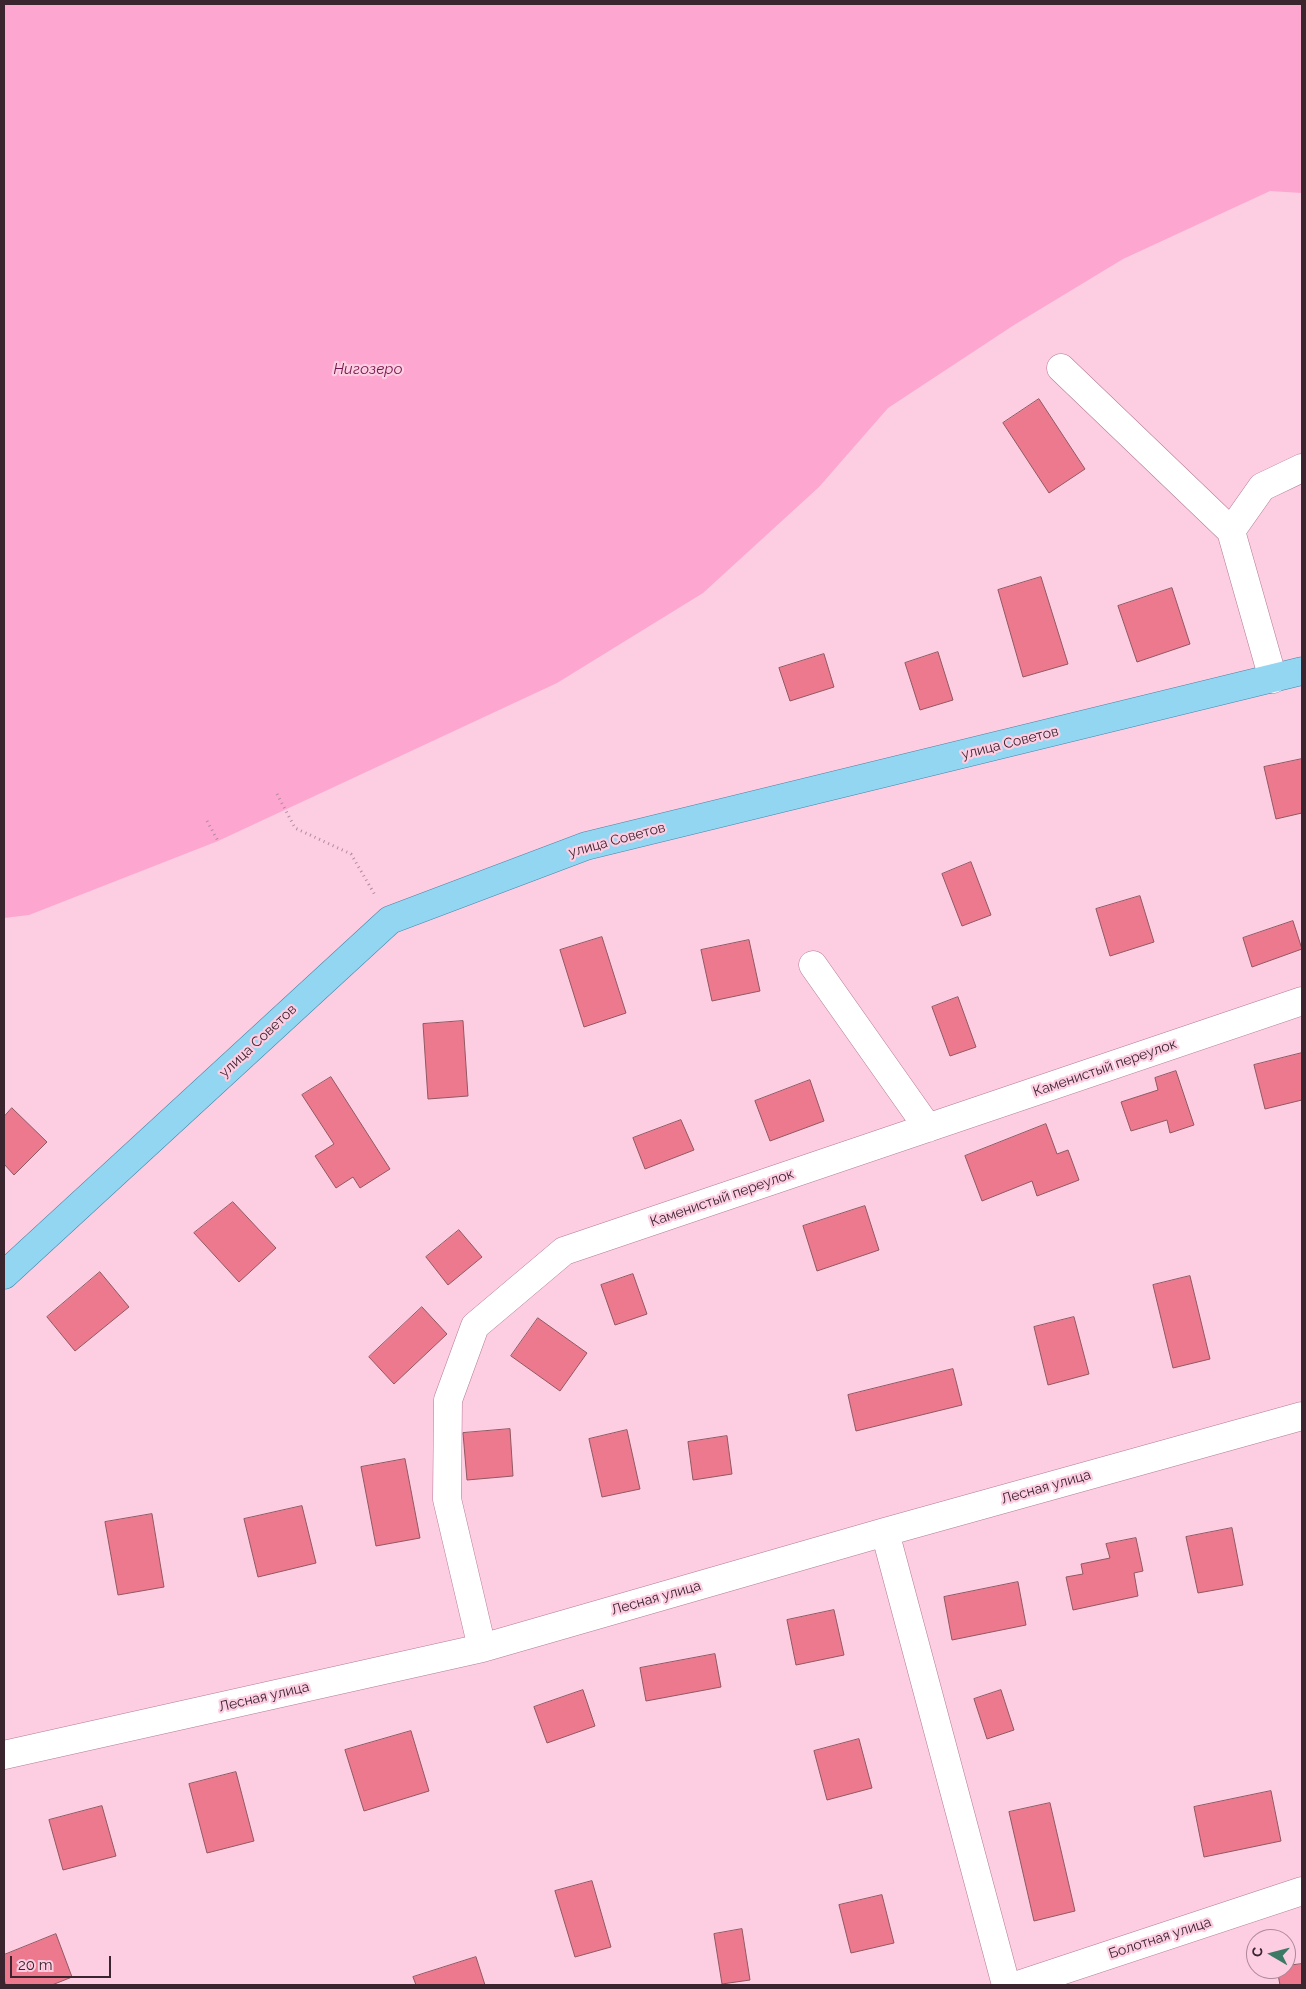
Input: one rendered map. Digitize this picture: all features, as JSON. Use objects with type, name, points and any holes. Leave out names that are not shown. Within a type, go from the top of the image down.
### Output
[{"type":"main road","name":"улица Советов","points":[[4,1275],[390,920],[586,846],[1302,671]]},
{"type":"street","points":[[1061,368],[1231,531],[1273,679]]},
{"type":"street","points":[[1231,531],[1262,487],[1302,468]]},
{"type":"street","points":[[813,966],[928,1128]]},
{"type":"street","name":"Каменистый переулок","points":[[482,1648],[447,1499],[448,1400],[475,1326],[564,1251],[1302,1001]]},
{"type":"street","name":"Лесная улица","points":[[4,1755],[482,1648],[885,1532],[1302,1416]]},
{"type":"street","points":[[885,1532],[1006,1985]]},
{"type":"street","name":"Болотная улица","points":[[1018,1985],[1302,1891]]},
{"type":"path","points":[[277,794],[295,828],[351,854],[390,920]]},
{"type":"path","points":[[207,821],[218,841]]},
{"type":"water","name":"Нигозеро","points":[[4,4],[1302,4],[1302,193],[1270,191],[1123,259],[1014,325],[888,408],[819,487],[703,593],[557,683],[218,841],[29,915],[4,918]]},
{"type":"building","points":[[1039,399],[1085,469],[1049,493],[1003,423]]},
{"type":"building","points":[[1041,577],[1068,664],[1023,677],[998,590]]},
{"type":"building","points":[[1172,588],[1190,644],[1137,662],[1118,606]]},
{"type":"building","points":[[938,652],[953,700],[920,710],[905,663]]},
{"type":"building","points":[[824,654],[834,687],[790,701],[779,668]]},
{"type":"building","points":[[1302,759],[1302,813],[1276,819],[1264,767]]},
{"type":"building","points":[[971,862],[991,915],[962,926],[942,874]]},
{"type":"building","points":[[1140,896],[1154,942],[1110,956],[1096,909]]},
{"type":"building","points":[[1293,921],[1302,949],[1252,967],[1243,938]]},
{"type":"building","points":[[602,937],[626,1013],[584,1027],[560,950]]},
{"type":"building","points":[[749,940],[760,991],[712,1001],[701,950]]},
{"type":"building","points":[[958,997],[976,1047],[950,1056],[932,1007]]},
{"type":"building","points":[[463,1021],[468,1096],[428,1099],[423,1024]]},
{"type":"building","points":[[1302,1053],[1302,1100],[1265,1109],[1254,1065]]},
{"type":"building","points":[[1176,1071],[1194,1125],[1170,1133],[1167,1120],[1131,1131],[1121,1102],[1158,1090],[1155,1078]]},
{"type":"building","points":[[331,1077],[390,1169],[360,1188],[353,1177],[336,1188],[315,1156],[334,1144],[302,1095]]},
{"type":"building","points":[[810,1080],[824,1121],[770,1141],[755,1101]]},
{"type":"building","points":[[12,1108],[47,1142],[14,1175],[4,1164],[4,1117]]},
{"type":"building","points":[[681,1120],[694,1150],[645,1169],[633,1138]]},
{"type":"building","points":[[1046,1124],[1057,1154],[1068,1150],[1079,1180],[1037,1196],[1032,1181],[982,1201],[965,1156]]},
{"type":"building","points":[[233,1202],[276,1248],[239,1282],[194,1233]]},
{"type":"building","points":[[865,1206],[879,1250],[817,1271],[803,1226]]},
{"type":"building","points":[[459,1230],[482,1257],[448,1285],[426,1257]]},
{"type":"building","points":[[100,1272],[129,1307],[75,1351],[47,1317]]},
{"type":"building","points":[[633,1274],[647,1314],[615,1325],[601,1285]]},
{"type":"building","points":[[1190,1276],[1210,1359],[1173,1368],[1153,1285]]},
{"type":"building","points":[[422,1307],[447,1334],[394,1384],[369,1357]]},
{"type":"building","points":[[1074,1317],[1089,1374],[1048,1385],[1034,1327]]},
{"type":"building","points":[[538,1318],[587,1353],[560,1391],[511,1356]]},
{"type":"building","points":[[953,1369],[962,1405],[856,1431],[848,1395]]},
{"type":"building","points":[[510,1429],[513,1476],[467,1480],[463,1433]]},
{"type":"building","points":[[627,1430],[640,1489],[602,1497],[589,1439]]},
{"type":"building","points":[[727,1436],[732,1474],[693,1480],[688,1442]]},
{"type":"building","points":[[405,1459],[420,1538],[376,1546],[361,1467]]},
{"type":"building","points":[[302,1506],[316,1563],[258,1577],[244,1519]]},
{"type":"building","points":[[152,1514],[164,1587],[118,1595],[105,1522]]},
{"type":"building","points":[[1232,1528],[1243,1585],[1198,1593],[1186,1537]]},
{"type":"building","points":[[1136,1538],[1143,1571],[1134,1573],[1138,1596],[1073,1610],[1066,1577],[1083,1574],[1081,1564],[1110,1558],[1106,1544]]},
{"type":"building","points":[[1018,1582],[1026,1625],[952,1640],[944,1597]]},
{"type":"building","points":[[834,1610],[844,1655],[796,1665],[787,1620]]},
{"type":"building","points":[[715,1654],[721,1687],[646,1701],[640,1668]]},
{"type":"building","points":[[583,1690],[595,1726],[547,1743],[534,1707]]},
{"type":"building","points":[[1001,1690],[1014,1730],[987,1739],[974,1699]]},
{"type":"building","points":[[411,1731],[429,1791],[364,1811],[345,1750]]},
{"type":"building","points":[[859,1739],[872,1788],[827,1800],[814,1751]]},
{"type":"building","points":[[236,1772],[254,1841],[207,1853],[189,1784]]},
{"type":"building","points":[[1271,1791],[1281,1841],[1204,1857],[1194,1807]]},
{"type":"building","points":[[1050,1803],[1075,1911],[1034,1921],[1009,1812]]},
{"type":"building","points":[[102,1806],[116,1856],[63,1870],[49,1820]]},
{"type":"building","points":[[592,1881],[611,1947],[575,1957],[555,1891]]},
{"type":"building","points":[[882,1895],[894,1943],[851,1953],[839,1905]]},
{"type":"building","points":[[742,1929],[750,1980],[722,1984],[714,1934]]},
{"type":"building","points":[[56,1934],[72,1977],[52,1985],[6,1985],[4,1980],[4,1955]]},
{"type":"building","points":[[476,1957],[485,1985],[416,1985],[413,1977]]},
{"type":"building","points":[[1302,1964],[1302,1985],[1280,1985],[1279,1979],[1296,1979],[1296,1965]]}]
